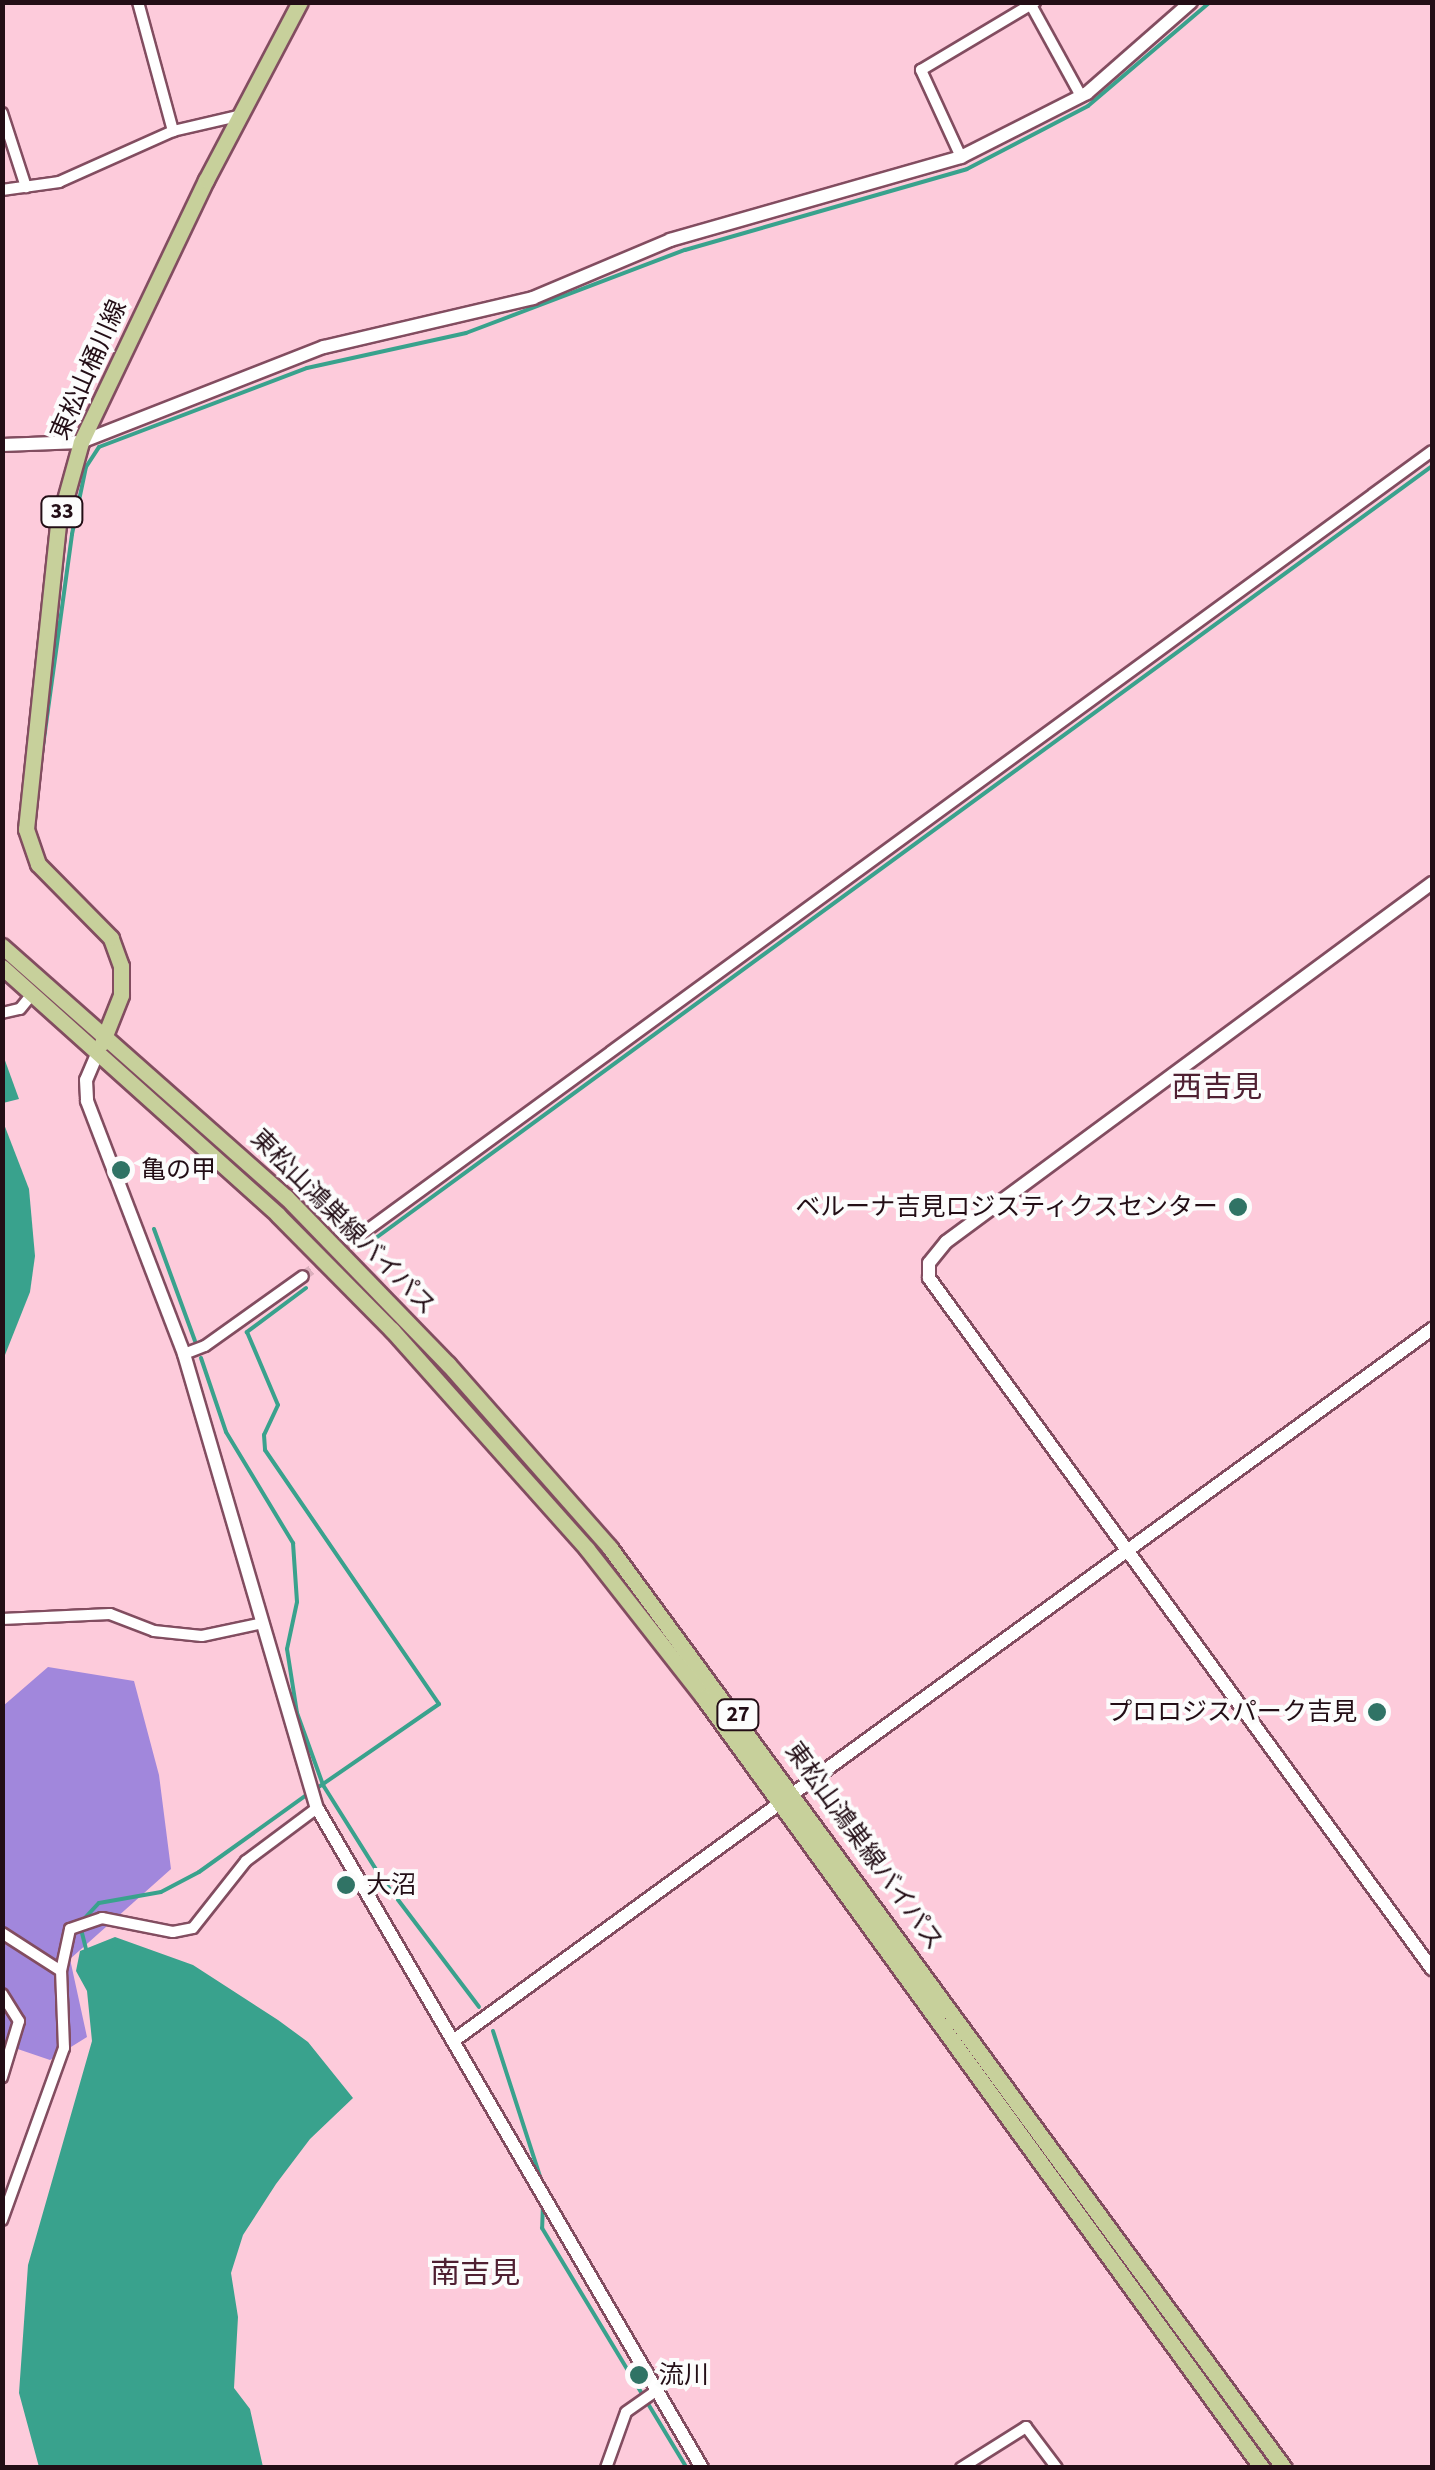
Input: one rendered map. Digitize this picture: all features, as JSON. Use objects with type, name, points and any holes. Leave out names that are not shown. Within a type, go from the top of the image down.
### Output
[{"type":"main road","name":"東松山桶川線","points":[[101,1044],[122,995],[122,966],[111,938],[38,864],[26,829],[54,560],[81,442],[238,116],[300,2]]},
{"type":"main road","name":"27","points":[[2,946],[101,1044]]},
{"type":"main road","name":"27","points":[[2,968],[101,1044]]},
{"type":"main road","name":"東松山鴻巣線バイパス","points":[[101,1044],[286,1198],[448,1364],[610,1548],[795,1792],[1284,2468]]},
{"type":"main road","name":"東松山鴻巣線バイパス","points":[[101,1044],[278,1215],[494,1443],[588,1549],[779,1804],[1262,2468]]},
{"type":"street","points":[[138,2],[173,131]]},
{"type":"street","points":[[2,444],[81,442],[324,348],[533,298],[670,240],[961,157],[1081,96],[1192,2]]},
{"type":"street","points":[[961,157],[922,70],[1033,4],[1081,96]]},
{"type":"street","points":[[2,114],[26,187]]},
{"type":"street","points":[[2,190],[59,182],[173,131],[238,116]]},
{"type":"street","points":[[359,1236],[1432,451]]},
{"type":"street","points":[[1432,883],[946,1242],[929,1264],[929,1278],[1432,1969]]},
{"type":"street","points":[[2,1013],[20,1009],[32,994]]},
{"type":"street","points":[[101,1044],[86,1080],[87,1101],[184,1354],[258,1624],[317,1808],[702,2468]]},
{"type":"street","points":[[184,1354],[205,1346],[303,1276]]},
{"type":"street","points":[[453,2042],[1432,1330]]},
{"type":"street","points":[[2,1619],[110,1614],[154,1632],[202,1636],[258,1624]]},
{"type":"street","points":[[2,2220],[64,2048],[61,1972],[70,1928],[88,1918],[172,1932],[193,1928],[246,1861],[317,1808]]},
{"type":"street","points":[[2,1933],[61,1972]]},
{"type":"street","points":[[2,1994],[19,2021],[2,2077]]},
{"type":"street","points":[[606,2468],[626,2412],[656,2391]]},
{"type":"street","points":[[961,2468],[1026,2426],[1057,2468]]},
{"type":"shaded area","points":[[3,1055],[19,1099],[2,1103]]},
{"type":"shaded area","points":[[2,1119],[29,1189],[35,1256],[30,1292],[3,1360]]},
{"type":"shaded area","points":[[48,1667],[134,1681],[159,1775],[171,1869],[70,1959],[87,2037],[50,2060],[3,2044],[3,1706]]},
{"type":"shaded area","points":[[115,1937],[193,1965],[278,2020],[308,2042],[353,2098],[310,2139],[276,2184],[243,2235],[231,2273],[238,2317],[234,2388],[250,2409],[263,2467],[39,2467],[19,2393],[28,2265],[92,2041],[87,1991],[76,1971],[80,1951]]},
{"type":"waterway","points":[[40,768],[72,534],[86,467],[99,447],[307,368],[466,333],[685,250],[967,169],[1088,106],[1210,2]]},
{"type":"waterway","points":[[369,1243],[1432,466]]},
{"type":"waterway","points":[[154,1229],[195,1341]]},
{"type":"waterway","points":[[306,1288],[247,1332],[278,1405],[264,1435],[265,1450],[439,1704],[316,1789]]},
{"type":"waterway","points":[[201,1358],[226,1432],[293,1543],[297,1602],[287,1649],[297,1713],[323,1785],[380,1876],[479,2007]]},
{"type":"waterway","points":[[83,1920],[99,1903],[161,1892],[199,1872],[308,1794]]},
{"type":"waterway","points":[[81,1929],[86,1949]]},
{"type":"waterway","points":[[493,2031],[544,2189]]},
{"type":"waterway","points":[[543,2203],[542,2228],[687,2468]]},
{"type":"tunnel","points":[[303,1276],[359,1236]]},
{"type":"place","name":"亀の甲","points":[[121,1170]]},
{"type":"place","name":"ベルーナ吉見ロジスティクスセンター","points":[[1238,1207]]},
{"type":"place","name":"プロロジスパーク吉見","points":[[1377,1712]]},
{"type":"place","name":"大沼","points":[[346,1885]]},
{"type":"place","name":"流川","points":[[639,2375]]},
{"type":"district","name":"西吉見","points":[[1217,1088]]},
{"type":"district","name":"南吉見","points":[[475,2274]]}]
